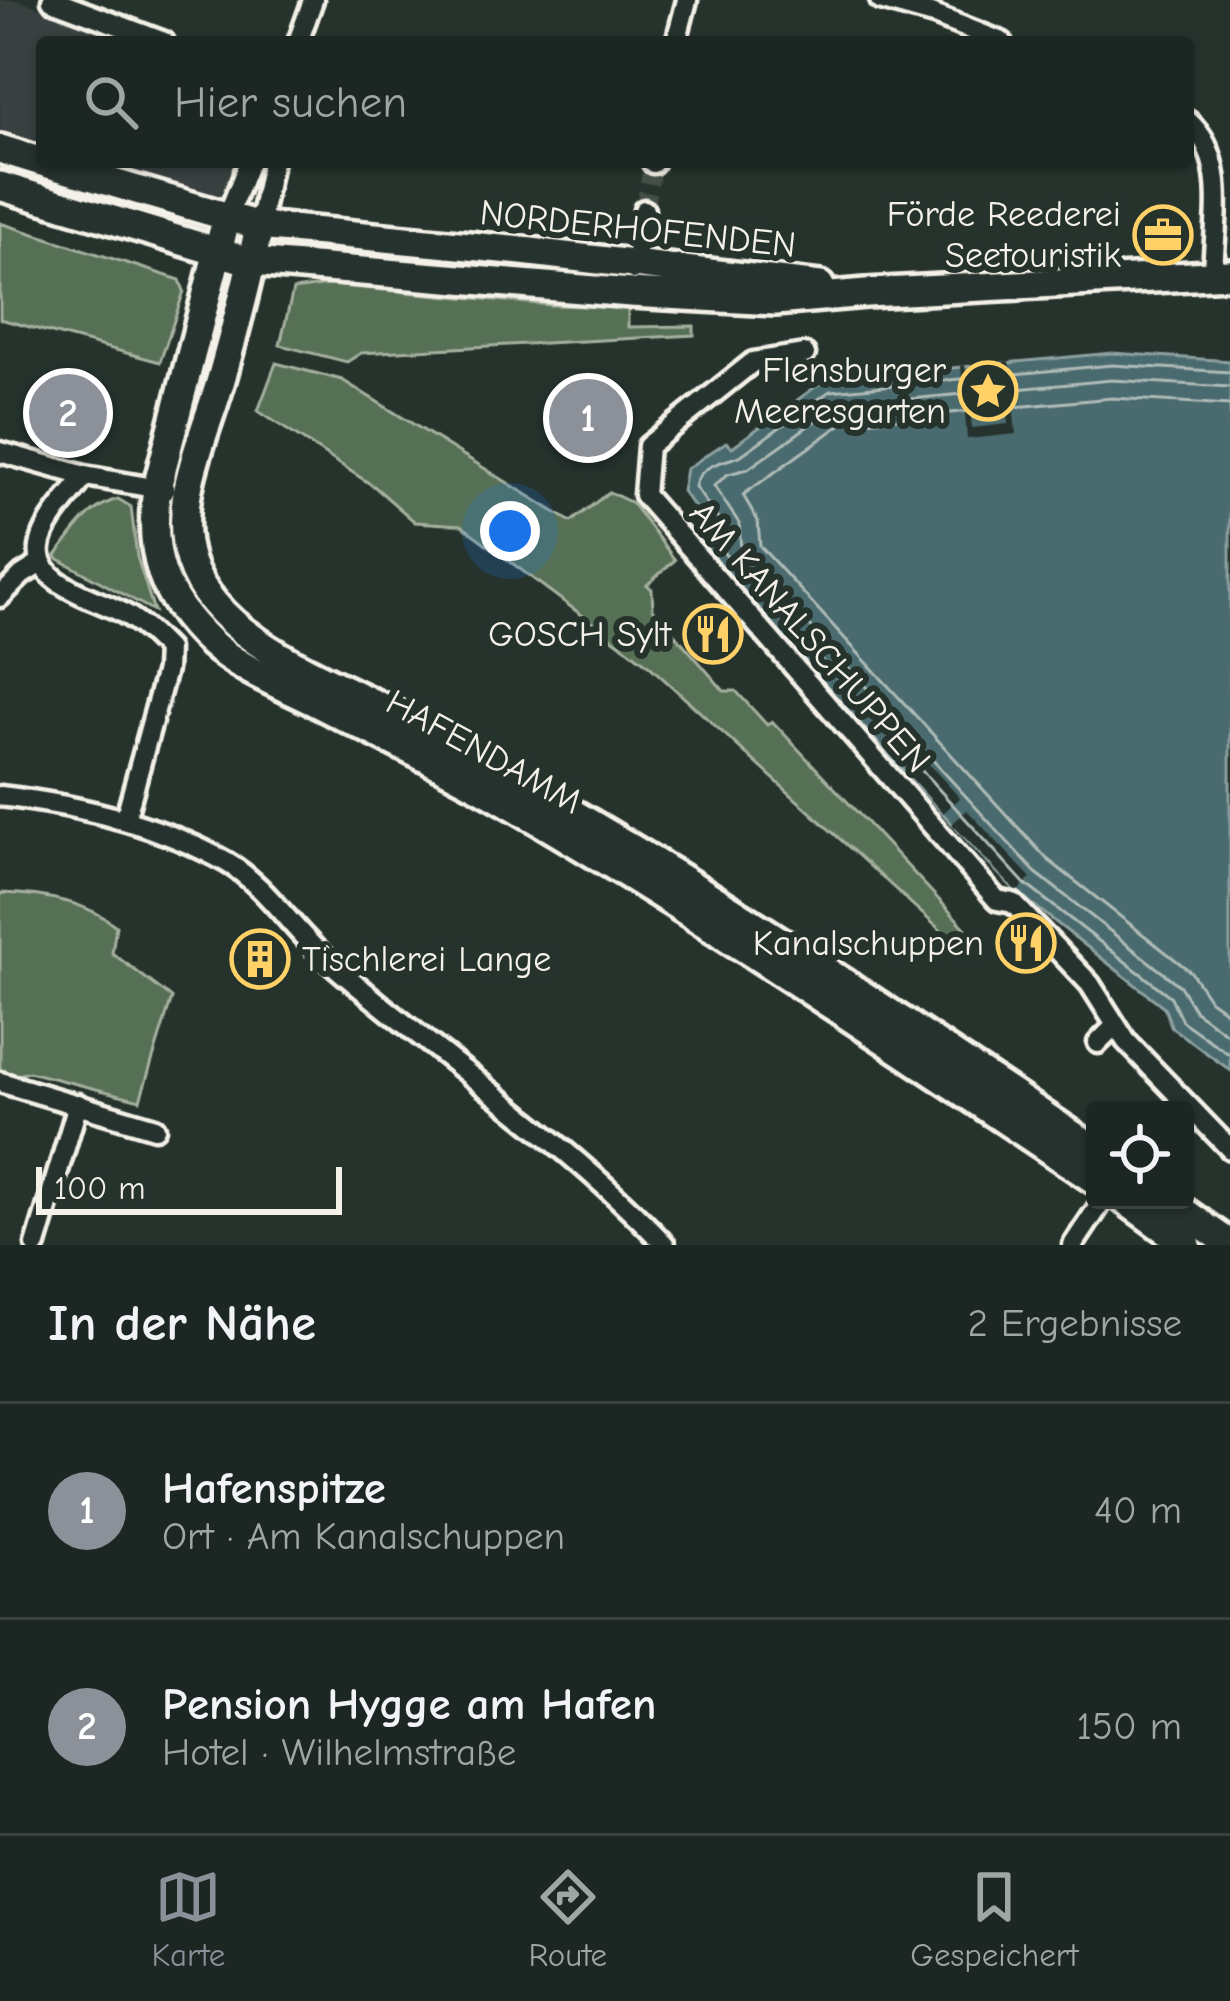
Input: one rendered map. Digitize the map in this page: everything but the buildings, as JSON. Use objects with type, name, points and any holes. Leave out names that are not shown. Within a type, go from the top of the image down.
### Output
[{"type":"main road","name":"NORDERHOFENDEN","points":[[0,149],[36,160]]},
{"type":"main road","name":"NORDERHOFENDEN","points":[[61,168],[226,220],[776,302],[1221,275]]},
{"type":"main road","name":"NORDERHOFENDEN","points":[[0,186],[252,262],[333,271],[633,279]]},
{"type":"main road","name":"HAFENDAMM","points":[[226,220],[158,488],[153,549],[171,596],[213,646],[501,798],[621,870],[1086,1174]]},
{"type":"main road","name":"HAFENDAMM","points":[[259,226],[187,495],[185,544],[192,567],[217,608],[269,648],[514,776],[636,848],[1086,1144]]},
{"type":"main road","points":[[1137,1209],[1187,1245]]},
{"type":"main road","points":[[1180,1209],[1230,1244]]},
{"type":"street","points":[[52,0],[148,36]]},
{"type":"street","points":[[300,36],[313,0]]},
{"type":"street","points":[[677,36],[686,0]]},
{"type":"street","points":[[880,0],[987,36]]},
{"type":"street","points":[[1194,126],[1213,150],[1218,172],[1221,275]]},
{"type":"street","points":[[226,220],[247,168]]},
{"type":"street","points":[[259,226],[271,168]]},
{"type":"street","points":[[633,279],[644,211]]},
{"type":"street","name":"AM KANALSCHUPPEN","points":[[805,355],[753,362],[648,446],[644,495],[997,900],[1013,903],[1090,984],[1115,1025],[1230,1149]]},
{"type":"street","points":[[0,452],[85,476],[187,495]]},
{"type":"street","points":[[85,476],[46,530],[40,563],[52,578],[128,615],[167,649],[166,670],[125,820]]},
{"type":"street","points":[[0,597],[40,563]]},
{"type":"street","points":[[0,796],[58,803],[125,820],[212,854],[252,881],[324,957],[558,1145],[665,1245]]},
{"type":"street","points":[[1098,1043],[1115,1025]]},
{"type":"street","points":[[0,1082],[154,1128]]},
{"type":"street","points":[[36,1245],[78,1104]]},
{"type":"street","points":[[1073,1245],[1096,1209]]},
{"type":"shaded area","points":[[0,0],[18,0],[113,36],[36,36],[36,151],[0,140]]},
{"type":"shaded area","points":[[92,168],[236,168],[224,200]]},
{"type":"green space","points":[[0,223],[180,280],[184,291],[160,362],[0,319]]},
{"type":"green space","points":[[328,285],[551,305],[628,307],[628,327],[694,326],[694,335],[361,353],[347,362],[280,345],[293,290]]},
{"type":"green space","points":[[276,363],[342,380],[571,522],[609,492],[632,503],[675,560],[647,585],[652,589],[653,609],[724,691],[736,691],[767,725],[772,721],[969,932],[958,946],[646,663],[461,525],[415,522],[375,487],[258,411]]},
{"type":"green space","points":[[118,499],[131,507],[137,557],[154,611],[55,557],[90,515]]},
{"type":"green space","points":[[0,893],[61,900],[104,917],[116,926],[112,953],[172,998],[140,1100],[29,1072],[0,1075]]},
{"type":"water","points":[[1112,353],[1230,361],[1230,1070],[1172,1028],[1164,1007],[1017,892],[988,863],[740,592],[703,546],[715,535],[682,491],[686,469],[726,442],[732,447],[825,380]]},
{"type":"pier","points":[[1009,361],[1016,434],[967,439],[961,366],[965,365],[972,428],[1008,424],[1003,362]]},
{"type":"pier","points":[[927,762],[960,798],[943,813],[910,777]]},
{"type":"pier","points":[[967,810],[1031,878],[1017,892],[952,824]]},
{"type":"tunnel","points":[[644,210],[652,168]]},
{"type":"place","name":"Förde Reederei Seetouristik","points":[[1163,235]]},
{"type":"place","name":"Flensburger Meeresgarten","points":[[988,391]]},
{"type":"place","name":"Pension Hygge am Hafen","points":[[68,413]]},
{"type":"place","name":"Hafenspitze","points":[[588,418]]},
{"type":"place","name":"GOSCH Sylt","points":[[713,634]]},
{"type":"place","name":"Kanalschuppen","points":[[1026,943]]},
{"type":"place","name":"Tischlerei Lange","points":[[260,959]]}]
